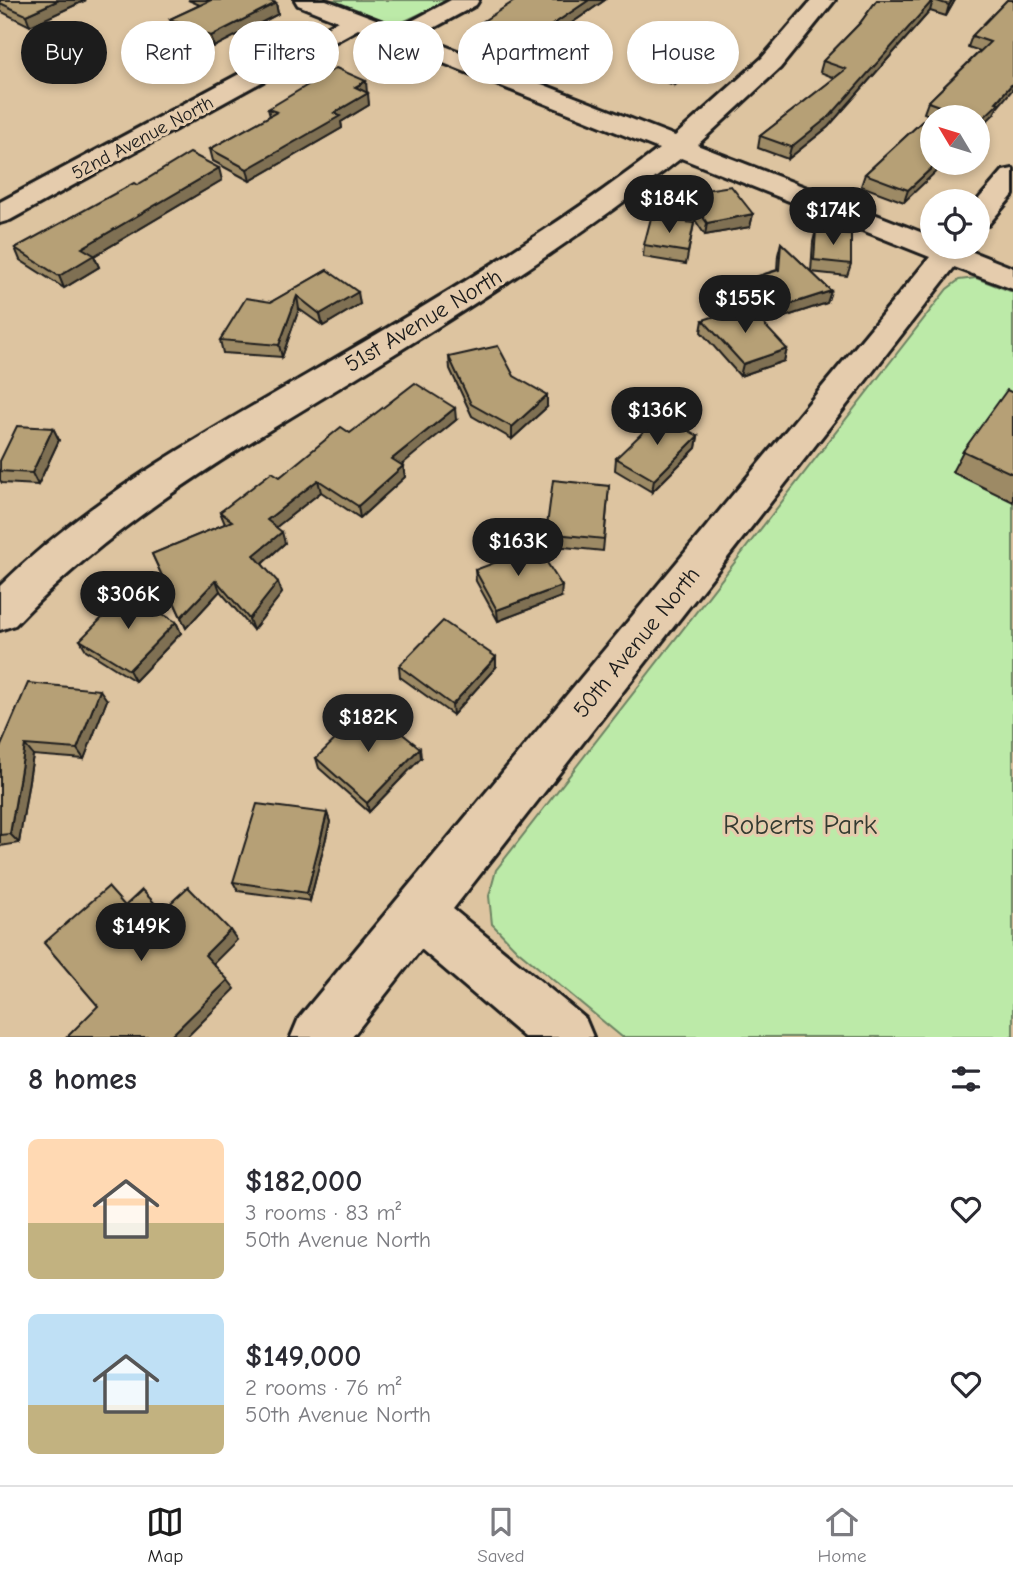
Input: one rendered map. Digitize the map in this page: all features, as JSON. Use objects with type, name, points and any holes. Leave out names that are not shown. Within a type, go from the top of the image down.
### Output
[{"type":"street","points":[[429,21],[468,0]]},
{"type":"street","name":"51st Avenue North","points":[[0,613],[21,589],[96,525],[181,465],[522,260],[679,148],[753,83],[797,35],[824,0]]},
{"type":"street","points":[[310,1],[357,20]]},
{"type":"street","name":"52nd Avenue North","points":[[0,214],[357,20]]},
{"type":"street","points":[[444,55],[679,148],[920,238]]},
{"type":"street","points":[[990,205],[1013,177]]},
{"type":"street","name":"50th Avenue North","points":[[318,1037],[945,259]]},
{"type":"street","points":[[971,259],[1013,279]]},
{"type":"street","points":[[418,913],[566,1037]]},
{"type":"green space","points":[[332,0],[450,0],[405,21],[380,21],[334,5]]},
{"type":"green space","name":"Roberts Park","points":[[976,278],[1013,292],[1013,1037],[622,1037],[517,950],[492,924],[489,896],[496,870],[947,289],[959,280]]},
{"type":"building","points":[[0,0],[59,0],[26,15],[0,3]]},
{"type":"building","points":[[211,0],[268,0],[276,3],[241,21],[229,21],[229,27],[215,34],[215,21],[170,19]]},
{"type":"building","points":[[516,0],[589,0],[558,21],[483,21]]},
{"type":"building","points":[[877,0],[933,0],[831,115],[791,147],[760,136],[846,69],[823,61],[860,23]]},
{"type":"building","points":[[934,0],[952,0],[949,5]]},
{"type":"building","points":[[1007,0],[1013,0],[1013,83],[990,112],[990,105],[936,105],[928,102],[990,42],[972,36]]},
{"type":"building","points":[[339,69],[353,75],[353,84],[360,84],[355,87],[368,93],[334,113],[340,116],[247,169],[210,149],[277,112],[268,109],[309,84],[339,84]]},
{"type":"building","points":[[920,123],[920,175],[924,175],[908,190],[865,174]]},
{"type":"building","points":[[190,153],[219,168],[82,248],[94,255],[59,276],[15,248],[134,183],[137,185]]},
{"type":"building","points":[[731,186],[753,214],[707,223],[686,193]]},
{"type":"building","points":[[651,218],[694,223],[688,252],[644,245]]},
{"type":"building","points":[[816,230],[851,234],[851,264],[814,260]]},
{"type":"building","points":[[781,243],[831,291],[781,307],[752,278],[779,270]]},
{"type":"building","points":[[327,270],[358,292],[320,314],[297,296],[279,345],[220,340],[246,298],[271,302]]},
{"type":"building","points":[[747,306],[787,349],[743,364],[703,320]]},
{"type":"building","points":[[498,346],[514,376],[547,395],[512,427],[471,404],[449,357]]},
{"type":"building","points":[[415,383],[455,408],[392,459],[403,466],[358,506],[318,480],[267,520],[282,532],[254,555],[278,582],[249,619],[216,580],[181,617],[152,554],[232,521],[220,512],[272,472],[280,477],[341,427],[350,433]]},
{"type":"building","points":[[1007,390],[1013,393],[1013,474],[963,451]]},
{"type":"building","points":[[661,415],[698,436],[654,480],[616,458]]},
{"type":"building","points":[[17,426],[53,428],[32,473],[0,471],[0,461]]},
{"type":"building","points":[[553,480],[609,486],[604,539],[546,533]]},
{"type":"building","points":[[537,547],[562,586],[497,610],[475,570]]},
{"type":"building","points":[[127,593],[176,622],[129,670],[80,640]]},
{"type":"building","points":[[443,621],[496,657],[452,705],[399,666]]},
{"type":"building","points":[[28,683],[100,690],[77,749],[25,745],[10,834],[0,835],[0,748]]},
{"type":"building","points":[[369,707],[420,748],[367,803],[316,758]]},
{"type":"building","points":[[257,804],[327,813],[307,893],[233,882]]},
{"type":"building","points":[[108,887],[125,906],[142,890],[162,911],[188,887],[230,930],[205,955],[228,980],[170,1037],[67,1037],[98,1006],[44,943]]}]
